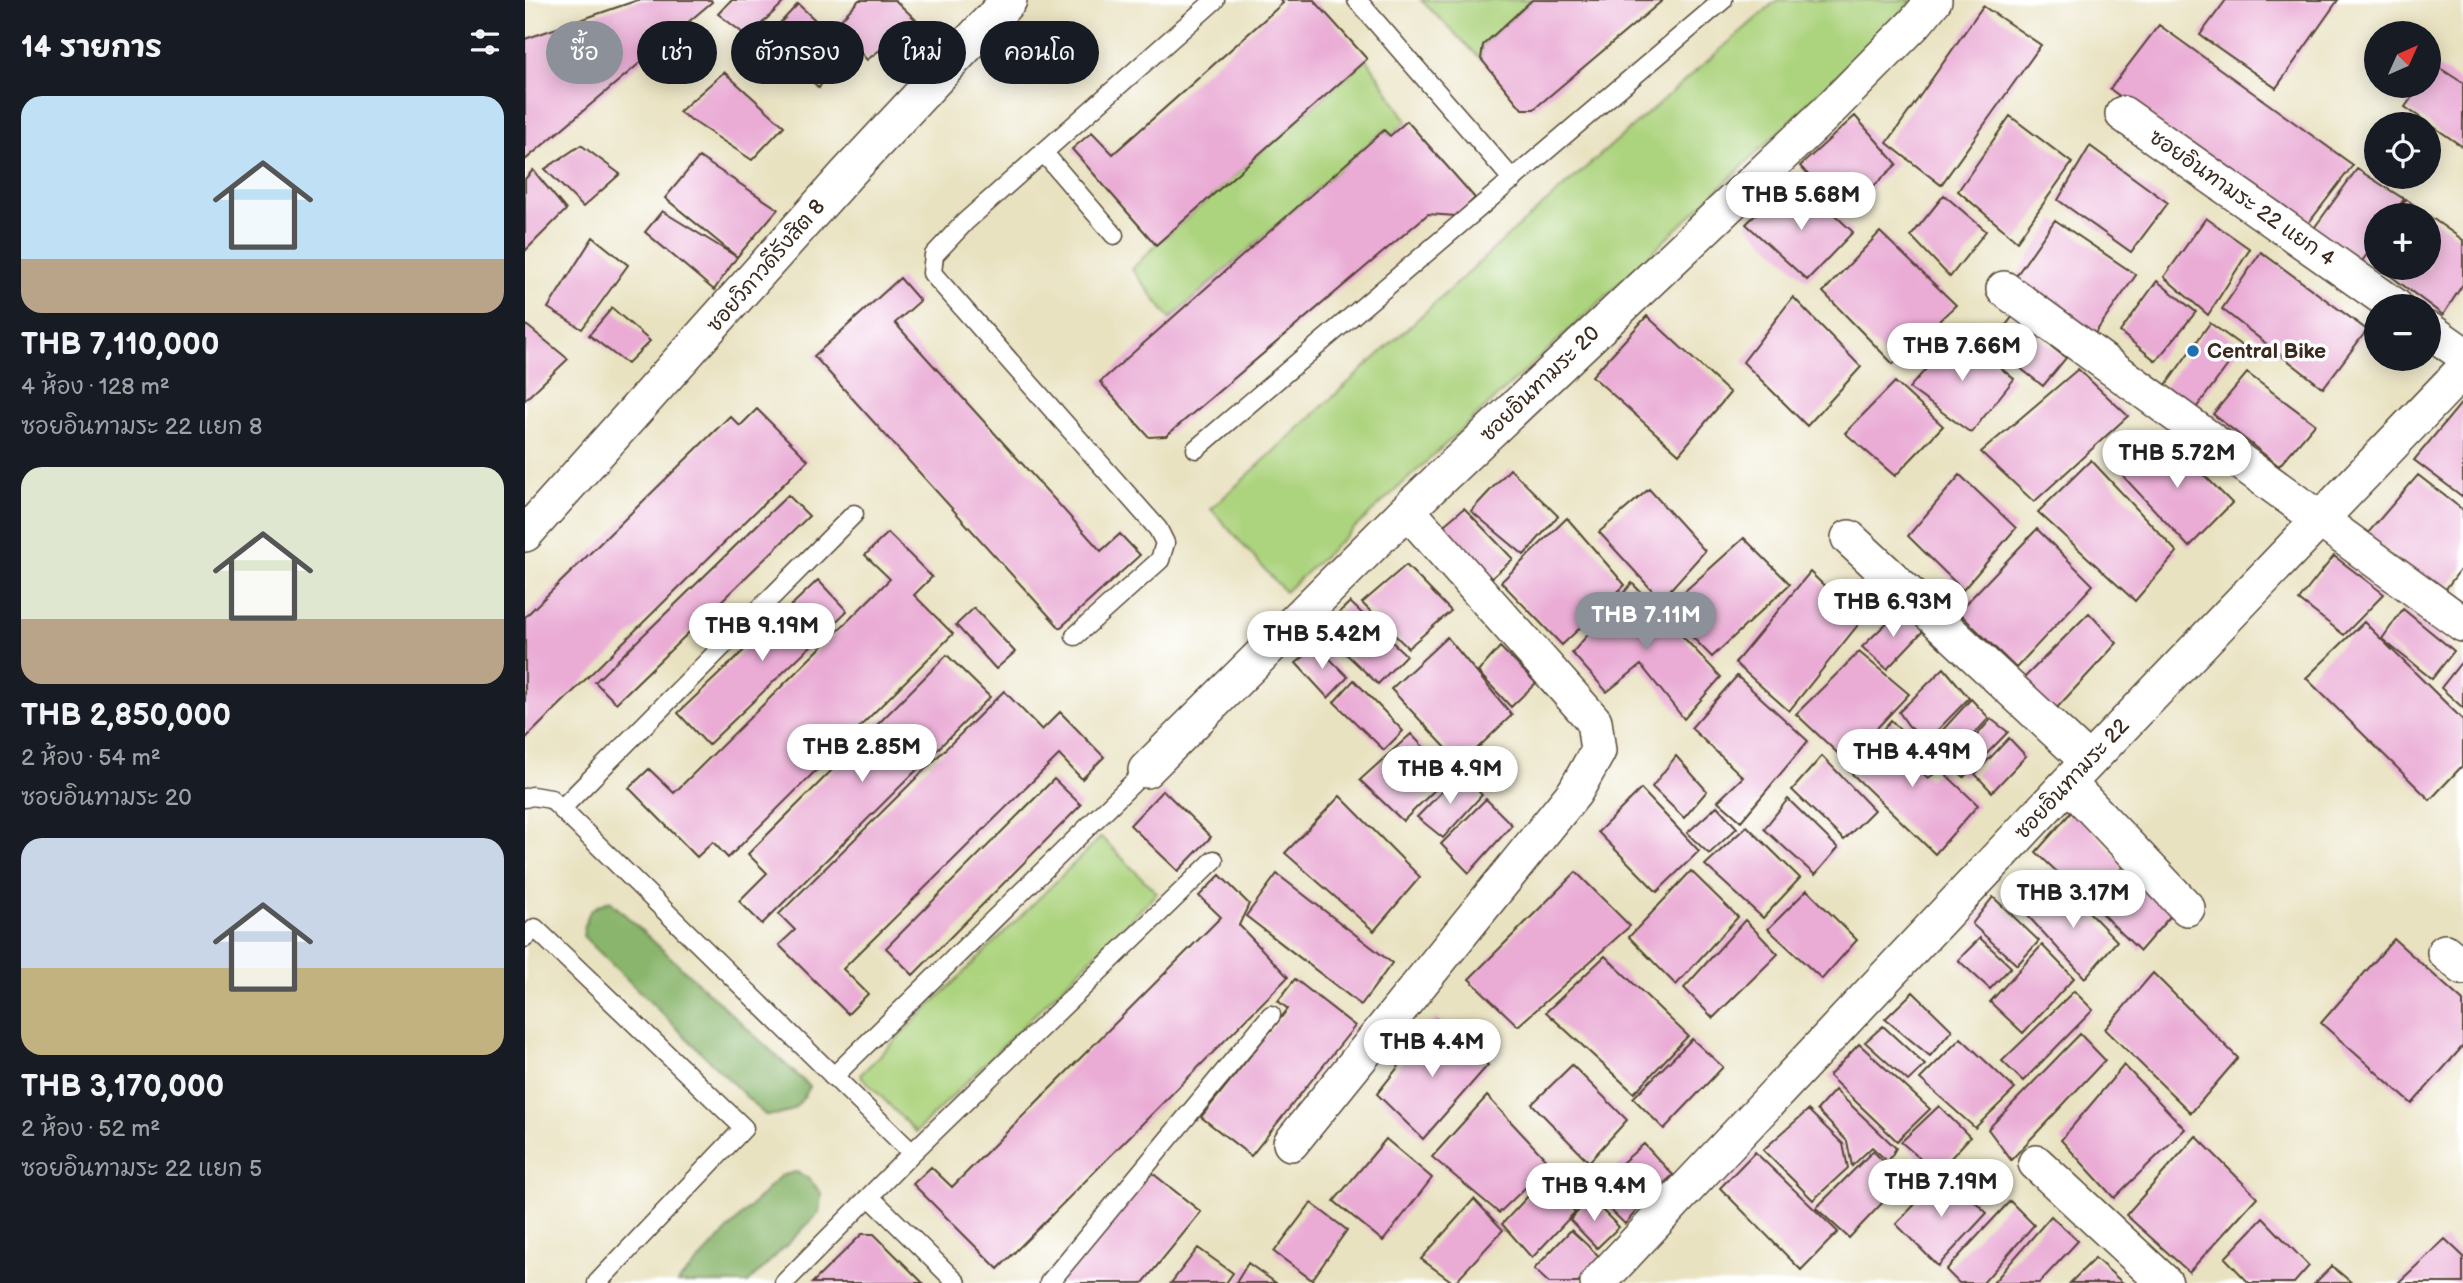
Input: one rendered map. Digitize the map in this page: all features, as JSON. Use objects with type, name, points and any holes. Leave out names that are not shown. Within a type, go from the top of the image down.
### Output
[{"type":"street","name":"ซอยวิภาวดีรังสิต 8","points":[[525,534],[846,175],[1009,0]]},
{"type":"street","name":"ซอยอินทามระ 20","points":[[1146,770],[1407,510],[1824,115],[1915,23],[1934,0]]},
{"type":"street","name":"ซอยอินทามระ 22 แยก 4","points":[[2123,114],[2378,294]]},
{"type":"street","points":[[2004,289],[2463,624]]},
{"type":"street","points":[[2441,338],[2463,354]]},
{"type":"street","name":"ซอยอินทามระ 22","points":[[1598,1283],[2078,772],[2463,370]]},
{"type":"street","points":[[1291,1143],[1575,792],[1598,751],[1594,720],[1407,510]]},
{"type":"street","points":[[1849,538],[2078,772],[2187,908]]},
{"type":"street","points":[[2036,1163],[2165,1283]]},
{"type":"lane","points":[[1075,636],[1160,560],[1165,543],[1158,529],[932,273],[934,255],[965,222],[1215,0]]},
{"type":"lane","points":[[1357,0],[1513,180]]},
{"type":"lane","points":[[1196,449],[1723,0]]},
{"type":"lane","points":[[1043,152],[1114,235]]},
{"type":"lane","points":[[561,809],[854,514]]},
{"type":"lane","points":[[833,1077],[1146,770]]},
{"type":"lane","points":[[525,798],[532,796],[551,799],[912,1153]]},
{"type":"lane","points":[[784,1283],[912,1153],[1215,860]]},
{"type":"lane","points":[[525,938],[535,928],[744,1128],[597,1283]]},
{"type":"lane","points":[[1049,1283],[1271,1015]]},
{"type":"lane","points":[[870,1197],[957,1283]]},
{"type":"green space","points":[[1421,0],[1532,0],[1483,45],[1481,59]]},
{"type":"green space","points":[[1777,0],[1912,0],[1892,24],[1603,299],[1285,592],[1211,509],[1509,235]]},
{"type":"green space","points":[[1367,59],[1407,121],[1390,136],[1384,130],[1170,319],[1132,269]]},
{"type":"green space","points":[[1101,837],[1157,893],[916,1132],[860,1075]]},
{"type":"green space","points":[[610,901],[810,1087],[797,1106],[781,1114],[765,1115],[583,936],[592,909]]},
{"type":"green space","points":[[796,1172],[808,1178],[821,1193],[819,1213],[748,1283],[677,1283],[780,1176]]},
{"type":"building","points":[[638,0],[712,2],[690,21],[637,21],[637,65],[623,77],[623,21],[577,21]]},
{"type":"building","points":[[731,0],[786,0],[764,21],[731,21],[731,24],[718,14]]},
{"type":"building","points":[[859,0],[895,0],[917,21],[878,21],[878,51],[867,60],[864,57],[864,21],[840,21]]},
{"type":"building","points":[[1280,0],[1314,0],[1367,59],[1156,245],[1072,149],[1092,132],[1113,154],[1283,3]]},
{"type":"building","points":[[1532,0],[1663,0],[1534,109],[1522,109],[1481,59],[1483,45]]},
{"type":"building","points":[[2226,0],[2338,0],[2276,88],[2200,35]]},
{"type":"building","points":[[798,4],[816,21],[782,21]]},
{"type":"building","points":[[1983,6],[2041,45],[1941,185],[1887,143]]},
{"type":"building","points":[[2159,25],[2353,165],[2304,229],[2110,89]]},
{"type":"building","points":[[546,32],[546,84],[615,84],[525,160],[525,39]]},
{"type":"building","points":[[2441,69],[2463,83],[2463,147],[2441,132],[2441,112],[2412,112],[2405,107],[2411,98],[2441,98]]},
{"type":"building","points":[[724,72],[731,78],[731,84],[737,84],[784,126],[752,160],[679,112],[710,84],[717,84],[717,78]]},
{"type":"building","points":[[1855,116],[1897,164],[1844,214],[1800,166]]},
{"type":"building","points":[[2010,116],[2072,163],[2017,241],[1958,191]]},
{"type":"building","points":[[1407,121],[1475,198],[1456,216],[1428,214],[1166,436],[1149,437],[1100,382],[1384,130],[1390,136]]},
{"type":"building","points":[[581,145],[620,174],[583,207],[545,169]]},
{"type":"building","points":[[2090,146],[2168,203],[2131,252],[2058,200]]},
{"type":"building","points":[[699,157],[778,209],[737,257],[665,198]]},
{"type":"building","points":[[2357,169],[2364,173],[2364,189],[2388,189],[2404,199],[2401,203],[2364,203],[2364,258],[2360,264],[2312,231]]},
{"type":"building","points":[[533,170],[566,210],[525,251],[525,179]]},
{"type":"building","points":[[1808,190],[1853,232],[1807,280],[1746,224],[1774,197],[1790,209]]},
{"type":"building","points":[[1944,195],[1986,231],[1950,277],[1911,236]]},
{"type":"building","points":[[662,211],[737,257],[714,290],[645,232]]},
{"type":"building","points":[[2206,218],[2250,249],[2208,315],[2164,277]]},
{"type":"building","points":[[2055,220],[2136,275],[2093,336],[2016,276]]},
{"type":"building","points":[[2441,224],[2463,240],[2463,284],[2443,315],[2441,294],[2415,294],[2396,280],[2441,280]]},
{"type":"building","points":[[1880,232],[1956,305],[1893,364],[1823,292]]},
{"type":"building","points":[[593,237],[628,265],[582,329],[548,308]]},
{"type":"building","points":[[2261,252],[2364,328],[2364,334],[2323,388],[2222,309]]},
{"type":"building","points":[[900,278],[920,301],[895,323],[1101,551],[1120,534],[1140,555],[1060,628],[814,356]]},
{"type":"building","points":[[2157,281],[2196,312],[2156,361],[2120,332]]},
{"type":"building","points":[[1793,297],[1861,367],[1807,426],[1743,362]]},
{"type":"building","points":[[612,308],[650,341],[627,364],[589,335]]},
{"type":"building","points":[[1647,316],[1730,393],[1679,454],[1592,376]]},
{"type":"building","points":[[2013,316],[2066,358],[2043,386],[1991,345]]},
{"type":"building","points":[[2210,323],[2242,346],[2193,412],[2163,389]]},
{"type":"building","points":[[525,324],[568,359],[525,400]]},
{"type":"building","points":[[1958,333],[2014,379],[1971,433],[1909,388]]},
{"type":"building","points":[[2078,369],[2128,416],[2034,502],[1981,452]]},
{"type":"building","points":[[2247,373],[2315,424],[2279,466],[2213,414]]},
{"type":"building","points":[[1895,382],[1943,426],[1895,476],[1845,433]]},
{"type":"building","points":[[2463,401],[2463,497],[2414,460]]},
{"type":"building","points":[[757,409],[808,460],[525,739],[525,617],[730,416],[740,426]]},
{"type":"building","points":[[2163,434],[2232,503],[2189,547],[2122,475]]},
{"type":"building","points":[[2091,460],[2177,552],[2135,601],[2038,512]]},
{"type":"building","points":[[1510,469],[1558,516],[1524,555],[1471,511]]},
{"type":"building","points":[[1960,475],[2016,528],[1963,590],[1908,536]]},
{"type":"building","points":[[2418,475],[2463,510],[2463,566],[2442,594],[2367,534]]},
{"type":"building","points":[[1649,489],[1705,551],[1661,600],[1599,532]]},
{"type":"building","points":[[788,495],[809,516],[616,703],[595,682]]},
{"type":"building","points":[[1464,508],[1513,559],[1486,583],[1439,529]]},
{"type":"building","points":[[1567,518],[1625,585],[1562,645],[1501,582]]},
{"type":"building","points":[[2037,529],[2093,585],[2016,668],[1958,612]]},
{"type":"building","points":[[888,533],[932,577],[914,595],[953,634],[728,858],[713,842],[697,857],[629,788],[649,769],[674,793],[890,579],[865,555]]},
{"type":"building","points":[[1744,538],[1790,584],[1712,657],[1665,609]]},
{"type":"building","points":[[2334,556],[2384,594],[2344,635],[2299,600]]},
{"type":"building","points":[[1406,565],[1451,611],[1408,648],[1362,603]]},
{"type":"building","points":[[1810,572],[1861,621],[1789,711],[1735,663]]},
{"type":"building","points":[[818,580],[847,611],[708,745],[678,713]]},
{"type":"building","points":[[1632,583],[1721,677],[1684,719],[1641,665],[1607,692],[1572,653]]},
{"type":"building","points":[[1350,602],[1406,655],[1378,684],[1321,630]]},
{"type":"building","points":[[974,608],[1015,652],[996,669],[956,625]]},
{"type":"building","points":[[1902,608],[1924,630],[1887,669],[1862,647]]},
{"type":"building","points":[[2403,609],[2454,651],[2432,679],[2382,639]]},
{"type":"building","points":[[2089,613],[2117,643],[2053,712],[2019,683]]},
{"type":"building","points":[[2364,622],[2463,720],[2463,765],[2430,800],[2306,678]]},
{"type":"building","points":[[1447,637],[1512,715],[1461,764],[1391,689]]},
{"type":"building","points":[[1317,646],[1348,677],[1328,698],[1296,663]]},
{"type":"building","points":[[1500,647],[1536,683],[1511,707],[1478,672]]},
{"type":"building","points":[[1859,652],[1909,694],[1846,761],[1796,714]]},
{"type":"building","points":[[947,655],[990,697],[762,924],[739,901],[767,873],[748,854]]},
{"type":"building","points":[[2463,660],[2463,708],[2441,688]]},
{"type":"building","points":[[1944,668],[1969,698],[1926,742],[1899,712]]},
{"type":"building","points":[[1737,676],[1808,741],[1741,821],[1718,801],[1743,777],[1691,728]]},
{"type":"building","points":[[1354,680],[1403,731],[1384,750],[1334,702]]},
{"type":"building","points":[[1004,691],[1042,730],[1060,712],[1104,757],[1082,779],[1059,755],[843,969],[868,994],[848,1014],[779,945],[795,930],[779,914]]},
{"type":"building","points":[[1971,699],[1989,718],[1949,762],[1929,745]]},
{"type":"building","points":[[1991,719],[2008,732],[1964,777],[1951,765]]},
{"type":"building","points":[[1891,720],[1920,751],[1911,763],[1928,778],[1941,770],[1978,805],[1935,854],[1848,770]]},
{"type":"building","points":[[1411,734],[1450,775],[1403,821],[1360,780]]},
{"type":"building","points":[[2009,738],[2026,756],[1992,792],[1975,774]]},
{"type":"building","points":[[1676,756],[1707,791],[1684,818],[1652,787]]},
{"type":"building","points":[[1822,756],[1874,810],[1844,840],[1792,790]]},
{"type":"building","points":[[1461,772],[1482,795],[1443,838],[1417,817]]},
{"type":"building","points":[[1054,779],[1081,805],[913,975],[886,948]]},
{"type":"building","points":[[1641,789],[1699,851],[1657,892],[1598,832]]},
{"type":"building","points":[[1163,790],[1211,837],[1178,871],[1130,825]]},
{"type":"building","points":[[1340,796],[1420,877],[1374,931],[1285,853]]},
{"type":"building","points":[[1486,799],[1512,825],[1469,873],[1441,844]]},
{"type":"building","points":[[1788,799],[1838,848],[1815,875],[1764,829]]},
{"type":"building","points":[[1717,806],[1737,828],[1709,854],[1687,833]]},
{"type":"building","points":[[2073,810],[2124,865],[2092,905],[2036,852]]},
{"type":"building","points":[[1747,826],[1800,878],[1763,918],[1705,865]]},
{"type":"building","points":[[1691,871],[1738,917],[1676,985],[1629,937]]},
{"type":"building","points":[[1576,872],[1630,926],[1518,1026],[1469,979]]},
{"type":"building","points":[[1277,874],[1392,963],[1361,1005],[1246,916]]},
{"type":"building","points":[[1220,875],[1249,904],[1239,925],[1288,977],[998,1269],[913,1184],[931,1167],[952,1187],[1221,917],[1199,896]]},
{"type":"building","points":[[2134,875],[2173,913],[2140,951],[2101,913]]},
{"type":"building","points":[[2061,883],[2117,941],[2085,978],[2028,916]]},
{"type":"building","points":[[1807,890],[1857,940],[1822,979],[1768,929]]},
{"type":"building","points":[[1993,897],[2039,941],[2017,965],[1972,924]]},
{"type":"building","points":[[1745,920],[1778,954],[1713,1018],[1684,988]]},
{"type":"building","points":[[1980,938],[2011,967],[1990,989],[1958,960]]},
{"type":"building","points":[[2394,939],[2463,1001],[2463,1046],[2412,1104],[2321,1023]]},
{"type":"building","points":[[2042,945],[2074,978],[2023,1033],[1990,1002]]},
{"type":"building","points":[[1605,956],[1688,1036],[1634,1093],[1546,1012]]},
{"type":"building","points":[[2153,973],[2238,1058],[2191,1113],[2105,1029]]},
{"type":"building","points":[[1295,979],[1355,1026],[1251,1156],[1201,1117],[1288,1009],[1278,1001]]},
{"type":"building","points":[[2074,991],[2093,1010],[2023,1081],[2002,1061]]},
{"type":"building","points":[[1913,992],[1952,1030],[1930,1056],[1885,1019]]},
{"type":"building","points":[[1436,1019],[1488,1065],[1423,1139],[1377,1094]]},
{"type":"building","points":[[1883,1026],[1925,1065],[1908,1081],[1865,1042]]},
{"type":"building","points":[[2080,1034],[2105,1060],[2011,1160],[1988,1129]]},
{"type":"building","points":[[1961,1038],[2015,1089],[1975,1128],[1920,1079]]},
{"type":"building","points":[[1692,1039],[1723,1067],[1664,1129],[1633,1098]]},
{"type":"building","points":[[1859,1044],[1930,1109],[1897,1141],[1829,1076]]},
{"type":"building","points":[[1572,1065],[1627,1120],[1589,1162],[1532,1104]]},
{"type":"building","points":[[2124,1065],[2185,1129],[2114,1198],[2061,1140]]},
{"type":"building","points":[[1835,1090],[1896,1148],[1888,1162],[1872,1147],[1852,1166],[1847,1141],[1817,1110]]},
{"type":"building","points":[[1487,1096],[1550,1164],[1499,1213],[1432,1157]]},
{"type":"building","points":[[1939,1106],[1970,1137],[1937,1173],[1901,1142]]},
{"type":"building","points":[[1808,1110],[1843,1144],[1848,1168],[1813,1200],[1763,1150]]},
{"type":"building","points":[[2196,1136],[2257,1197],[2189,1272],[2126,1215]]},
{"type":"building","points":[[1386,1139],[1432,1178],[1383,1241],[1334,1201]]},
{"type":"building","points":[[1644,1144],[1673,1175],[1646,1200],[1616,1168]]},
{"type":"building","points":[[1873,1151],[1903,1181],[1849,1238],[1816,1208]]},
{"type":"building","points":[[1755,1152],[1838,1232],[1801,1270],[1720,1188]]},
{"type":"building","points":[[1151,1172],[1201,1212],[1143,1283],[1060,1283]]},
{"type":"building","points":[[1945,1173],[1987,1213],[1938,1266],[1896,1224]]},
{"type":"building","points":[[1606,1175],[1640,1207],[1625,1224],[1590,1190]]},
{"type":"building","points":[[1544,1179],[1575,1212],[1532,1258],[1502,1224]]},
{"type":"building","points":[[1590,1198],[1619,1227],[1597,1248],[1570,1220]]},
{"type":"building","points":[[1474,1199],[1503,1230],[1454,1283],[1421,1259]]},
{"type":"building","points":[[2010,1201],[2034,1225],[1983,1283],[1959,1283],[1946,1270]]},
{"type":"building","points":[[1311,1203],[1347,1230],[1312,1280],[1274,1252]]},
{"type":"building","points":[[2051,1216],[2078,1241],[2039,1283],[1993,1283]]},
{"type":"building","points":[[2263,1218],[2309,1266],[2294,1283],[2249,1283],[2225,1258]]},
{"type":"building","points":[[1571,1230],[1601,1258],[1578,1283],[1549,1283],[1534,1269]]},
{"type":"building","points":[[862,1234],[874,1234],[923,1283],[812,1283]]},
{"type":"building","points":[[2445,1239],[2463,1256],[2463,1283],[2398,1283]]},
{"type":"building","points":[[1198,1248],[1233,1273],[1226,1283],[1171,1283]]},
{"type":"building","points":[[2095,1258],[2123,1283],[2070,1283]]},
{"type":"building","points":[[1248,1263],[1276,1283],[1236,1283]]},
{"type":"building","points":[[2332,1266],[2352,1283],[2315,1283]]},
{"type":"place","name":"Central Bike","points":[[2193,351]]}]
